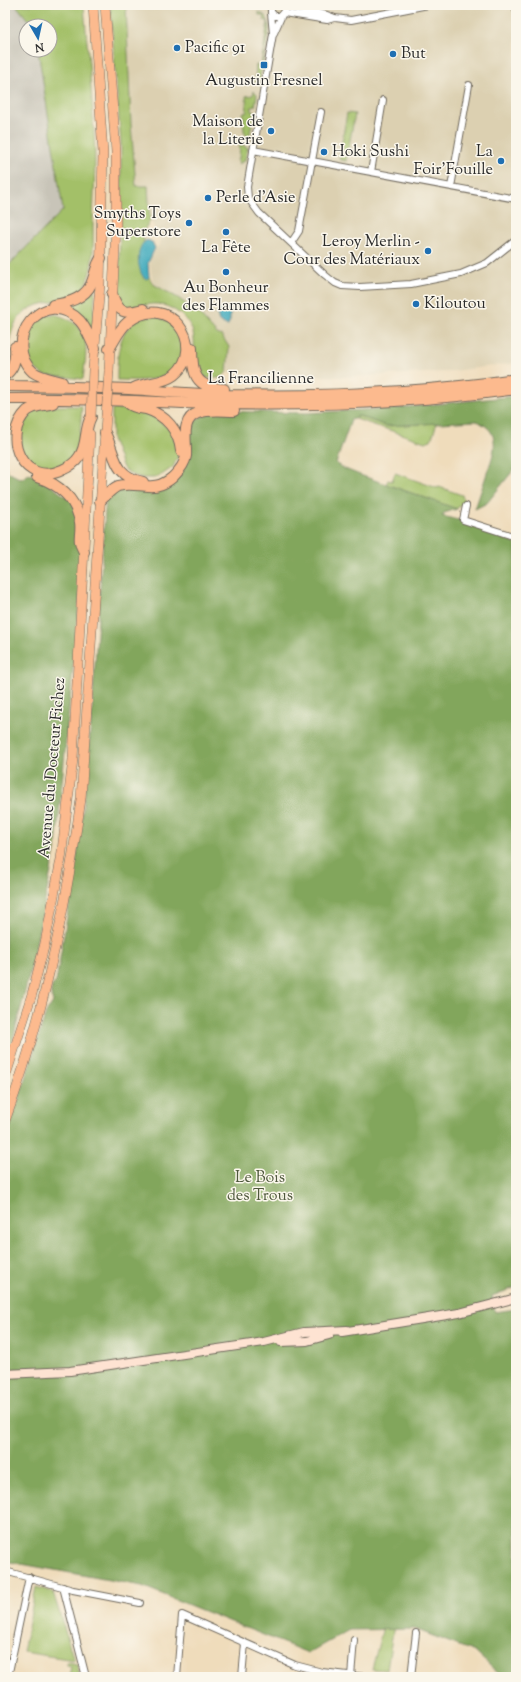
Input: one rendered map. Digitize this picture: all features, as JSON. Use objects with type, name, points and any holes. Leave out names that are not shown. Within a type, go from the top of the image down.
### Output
[{"type":"highway","points":[[5,375],[9,373],[14,363],[16,355],[16,335],[25,319],[31,313],[41,308],[64,304],[79,298],[90,286],[96,266],[101,258]]},
{"type":"highway","points":[[112,294],[117,306],[123,311],[132,312],[148,308],[160,309],[170,312],[179,318],[187,327],[190,337],[192,368],[198,381],[206,386],[219,389],[228,389],[238,395]]},
{"type":"highway","points":[[75,387],[60,381],[45,378],[29,368],[21,355],[19,344],[23,327],[33,315],[42,311],[55,308],[65,310],[81,322],[87,329],[95,348]]},
{"type":"highway","points":[[109,349],[121,328],[137,316],[148,312],[159,312],[168,315],[176,320],[182,328],[187,348],[186,357],[181,368],[174,375],[164,381],[142,384],[130,389]]},
{"type":"highway","name":"La Francilienne","points":[[5,386],[130,389],[238,395],[346,394],[435,388],[516,379]]},
{"type":"highway","name":"La Francilienne","points":[[5,400],[63,398],[125,401],[308,405],[409,400],[516,389]]},
{"type":"highway","points":[[63,398],[28,411],[20,418],[16,426],[14,444],[16,453],[20,460],[33,471],[50,474],[66,468],[74,463],[84,449],[87,424],[91,416]]},
{"type":"highway","points":[[105,433],[116,464],[126,476],[134,480],[150,483],[157,481],[170,474],[178,464],[182,453],[181,445],[178,435],[172,425],[157,414],[131,406],[125,401]]},
{"type":"highway","points":[[100,501],[112,489],[119,486],[152,486],[164,483],[173,477],[182,468],[186,458],[186,424],[196,414],[213,411],[256,410],[266,404]]},
{"type":"highway","points":[[5,441],[16,462],[22,468],[29,474],[51,482],[59,487],[73,502],[80,523],[79,544],[84,552]]},
{"type":"main road","name":"Avenue du Docteur Fichez","points":[[5,1078],[28,1008],[45,943],[61,859],[73,759],[92,393],[101,258],[102,153],[93,5]]},
{"type":"main road","points":[[5,1121],[43,999],[56,946],[72,862],[81,792],[108,394],[116,227],[116,152],[105,5]]},
{"type":"main road","points":[[5,1374],[70,1371],[264,1342],[304,1332],[347,1330],[459,1313],[516,1299]]},
{"type":"street","points":[[271,5],[270,10],[273,34]]},
{"type":"street","points":[[271,14],[276,16],[284,10],[327,20],[335,18],[360,19],[428,5]]},
{"type":"street","points":[[515,5],[516,9]]},
{"type":"street","points":[[284,10],[273,34],[247,187],[248,198],[258,213],[335,283],[351,287],[411,284],[461,274],[487,263],[516,240]]},
{"type":"street","points":[[451,187],[469,85]]},
{"type":"street","points":[[371,172],[383,100]]},
{"type":"street","points":[[291,243],[299,231],[321,112]]},
{"type":"street","points":[[253,150],[516,199]]},
{"type":"street","points":[[466,506],[463,520],[516,537]]},
{"type":"street","points":[[5,1572],[63,1587],[140,1603]]},
{"type":"street","points":[[8,1677],[29,1577]]},
{"type":"street","points":[[63,1587],[86,1677]]},
{"type":"street","points":[[177,1677],[182,1615],[280,1659],[302,1667],[322,1672],[365,1677]]},
{"type":"street","points":[[411,1677],[416,1633]]},
{"type":"street","points":[[351,1676],[354,1640]]},
{"type":"street","points":[[242,1677],[245,1643]]},
{"type":"shaded area","points":[[5,5],[16,5],[27,18],[18,18],[18,58],[39,58],[63,210],[5,269]]},
{"type":"shaded area","points":[[126,5],[516,5],[516,363],[445,372],[342,377],[227,372],[229,347],[222,336],[217,334],[198,313],[186,303],[153,284],[150,264],[151,258],[160,243],[160,237],[150,220],[148,186],[136,186],[131,124]]},
{"type":"green space","points":[[16,5],[84,5],[95,143],[93,244],[89,276],[81,291],[66,299],[30,308],[18,318],[11,333],[11,359],[5,369],[5,269],[63,210],[39,58],[58,58],[58,18],[27,18]]},
{"type":"green space","points":[[110,5],[126,5],[131,124],[136,186],[148,186],[150,220],[143,232],[144,241],[140,250],[139,263],[147,279],[149,277],[153,284],[178,298],[198,313],[217,334],[222,336],[229,347],[227,372],[221,378],[202,378],[195,361],[193,331],[188,322],[181,315],[168,307],[158,304],[133,308],[124,306],[118,297],[121,208],[121,144]]},
{"type":"green space","points":[[264,15],[267,19],[268,21],[263,20]]},
{"type":"green space","points":[[268,21],[269,29],[259,82],[255,83],[256,65],[261,65]]},
{"type":"green space","points":[[254,91],[257,94],[255,106],[251,107],[251,111],[254,112],[249,139],[244,131],[243,113],[247,112],[246,96],[253,95]]},
{"type":"green space","points":[[347,113],[355,114],[346,161],[339,159]]},
{"type":"green space","points":[[240,144],[248,148],[245,160],[239,164],[237,159],[239,159]]},
{"type":"green space","points":[[94,290],[93,327],[91,328],[71,311],[71,306]]},
{"type":"green space","points":[[54,314],[76,324],[85,338],[86,356],[83,379],[43,375],[29,363],[23,337],[26,330],[43,316]]},
{"type":"green space","points":[[155,316],[176,324],[184,349],[179,361],[173,370],[159,378],[117,380],[118,354],[123,337],[127,330],[132,323],[140,319]]},
{"type":"green space","name":"Le Bois des Trous","points":[[516,396],[516,467],[487,503],[475,509],[494,450],[493,437],[490,431],[485,425],[476,421],[386,426],[359,416],[351,420],[336,463],[345,469],[360,475],[457,509],[444,513],[442,516],[459,520],[516,544],[516,1287],[492,1296],[495,1312],[516,1309],[516,1676],[499,1674],[475,1652],[415,1629],[349,1630],[308,1653],[142,1586],[5,1561],[5,1141],[46,1013],[53,1002],[51,988],[56,982],[76,863],[84,800],[92,711],[106,496],[112,489],[152,487],[182,468],[186,424],[213,411],[307,413],[399,408]]},
{"type":"green space","points":[[62,406],[82,406],[79,448],[71,461],[49,471],[33,467],[16,443],[23,424],[30,413],[35,410]]},
{"type":"green space","points":[[112,409],[130,409],[152,416],[170,429],[178,448],[178,456],[173,467],[154,478],[143,478],[132,475],[123,468],[112,439]]},
{"type":"green space","points":[[359,416],[386,426],[437,423],[431,440],[425,442],[356,419]]},
{"type":"green space","points":[[5,466],[8,472],[21,479],[29,474],[39,477],[73,502],[84,552],[56,846],[34,955],[12,1044],[5,1063]]},
{"type":"green space","points":[[395,473],[462,495],[464,500],[463,505],[459,506],[457,509],[386,484],[388,480],[392,481]]},
{"type":"green space","points":[[36,1587],[53,1592],[74,1660],[23,1652]]},
{"type":"green space","points":[[394,1625],[387,1670],[372,1669],[383,1627]]},
{"type":"green space","points":[[67,1662],[77,1664],[80,1677],[69,1677],[71,1666],[67,1665]]},
{"type":"water","points":[[147,240],[152,242],[155,248],[148,263],[149,277],[147,279],[144,278],[142,274],[138,258],[140,248]]},
{"type":"water","points":[[226,306],[230,310],[230,320],[228,325],[219,321],[217,314],[219,310]]},
{"type":"place","name":"Pacific 91","points":[[177,48]]},
{"type":"place","name":"But","points":[[393,54]]},
{"type":"place","name":"Augustin Fresnel","points":[[264,65]]},
{"type":"place","name":"Maison de la Literie","points":[[271,131]]},
{"type":"place","name":"Hoki Sushi","points":[[324,152]]},
{"type":"place","name":"La Foir'Fouille","points":[[501,161]]},
{"type":"place","name":"Perle d'Asie","points":[[208,198]]},
{"type":"place","name":"Smyths Toys Superstore","points":[[189,223]]},
{"type":"place","name":"La Fête","points":[[226,232]]},
{"type":"place","name":"Leroy Merlin - Cour des Matériaux","points":[[428,251]]},
{"type":"place","name":"Au Bonheur des Flammes","points":[[226,272]]},
{"type":"place","name":"Kiloutou","points":[[416,304]]}]
